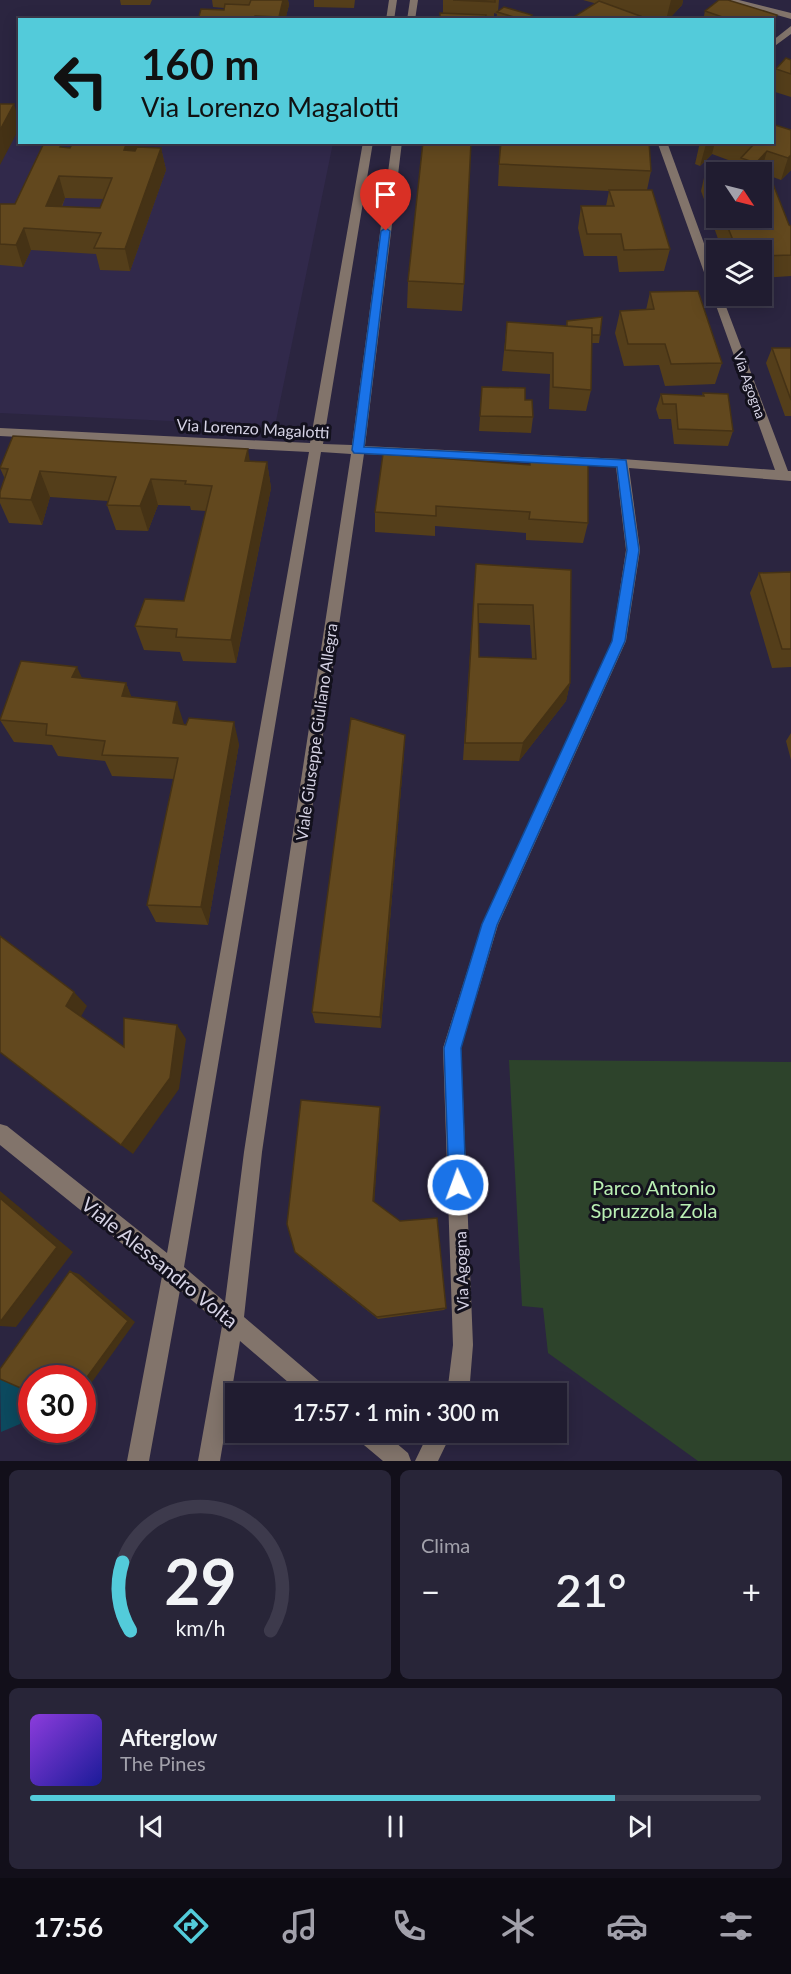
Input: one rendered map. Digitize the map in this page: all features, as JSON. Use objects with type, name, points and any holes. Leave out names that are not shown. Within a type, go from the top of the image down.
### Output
[{"type":"street","points":[[390,18],[393,0]]},
{"type":"street","points":[[411,18],[414,0]]},
{"type":"street","points":[[729,0],[791,16]]},
{"type":"street","points":[[774,44],[791,29]]},
{"type":"street","points":[[138,1461],[174,1272],[368,144]]},
{"type":"street","name":"Viale Giuseppe Giuliano Allegra","points":[[209,1461],[233,1322],[253,1152],[358,450],[397,144]]},
{"type":"street","name":"Via Agogna","points":[[660,144],[706,266]]},
{"type":"street","name":"Via Agogna","points":[[721,306],[787,476]]},
{"type":"street","name":"Via Lorenzo Magalotti","points":[[0,432],[622,463],[787,476]]},
{"type":"street","name":"Via Agogna","points":[[459,1383],[464,1346],[452,1048],[490,924],[619,641],[633,550],[622,463]]},
{"type":"street","name":"Viale Alessandro Volta","points":[[0,1133],[174,1272],[306,1383]]},
{"type":"street","points":[[379,1443],[400,1461]]},
{"type":"street","points":[[426,1461],[435,1443]]},
{"type":"shaded area","points":[[0,111],[18,111],[18,144],[333,144],[275,426],[0,413]]},
{"type":"green space","name":"Parco Antonio Spruzzola Zola","points":[[509,1060],[791,1062],[791,1461],[698,1461],[548,1353],[543,1308],[522,1306]]},
{"type":"building","points":[[251,0],[283,0],[279,17],[199,18],[201,9],[224,10],[225,4],[249,5]]},
{"type":"building","points":[[453,0],[495,0],[495,2]]},
{"type":"building","points":[[719,0],[728,0],[777,15],[774,18],[725,18],[705,11]]},
{"type":"building","points":[[599,1],[646,18],[572,18]]},
{"type":"building","points":[[504,7],[532,15],[528,18],[517,18],[497,12]]},
{"type":"building","points":[[440,13],[486,15],[485,18],[440,18]]},
{"type":"building","points":[[786,58],[791,60],[791,74],[776,69]]},
{"type":"building","points":[[0,104],[14,104],[0,130]]},
{"type":"building","points":[[774,125],[791,130],[791,155],[788,158],[767,151],[757,162],[741,158],[753,145],[751,144],[774,144]]},
{"type":"building","points":[[44,144],[62,144],[60,147],[70,148],[72,144],[126,144],[124,150],[135,151],[137,147],[161,148],[125,249],[94,248],[101,233],[24,228],[16,245],[0,244],[0,204],[15,204]],"holes":[[[59,176],[112,178],[100,208],[46,206]]]},
{"type":"building","points":[[423,144],[471,144],[464,284],[408,281]]},
{"type":"building","points":[[501,144],[649,144],[651,171],[499,164]]},
{"type":"building","points":[[773,184],[791,226],[791,255],[772,256],[772,240],[733,240],[728,228],[772,228]]},
{"type":"building","points":[[609,190],[652,190],[670,249],[624,250],[621,234],[587,234],[581,206],[614,206]]},
{"type":"building","points":[[698,291],[722,363],[671,364],[665,344],[628,344],[620,311],[654,309],[650,292]]},
{"type":"building","points":[[602,317],[600,335],[592,335],[592,328],[567,326],[567,321]]},
{"type":"building","points":[[507,322],[592,328],[591,390],[553,387],[553,353],[505,350]]},
{"type":"building","points":[[772,348],[791,348],[791,400]]},
{"type":"building","points":[[482,387],[525,388],[525,400],[532,400],[533,417],[480,416]]},
{"type":"building","points":[[703,393],[728,394],[733,431],[678,429],[676,404],[663,404],[661,394],[704,396]]},
{"type":"building","points":[[13,436],[248,449],[245,461],[267,462],[231,640],[176,637],[177,629],[135,626],[145,599],[184,601],[212,486],[185,484],[186,481],[151,479],[140,506],[107,505],[116,477],[40,471],[31,500],[0,498],[8,469],[0,468]]},
{"type":"building","points":[[383,454],[530,465],[530,462],[588,464],[588,523],[529,519],[530,512],[436,506],[436,516],[375,512]]},
{"type":"building","points":[[476,564],[571,570],[570,683],[523,743],[465,743]],"holes":[[[478,604],[533,605],[536,659],[479,657]]]},
{"type":"building","points":[[791,572],[791,649],[782,649],[759,573]]},
{"type":"building","points":[[21,661],[77,667],[72,677],[126,683],[122,696],[177,702],[173,723],[186,725],[189,718],[234,722],[201,907],[147,905],[178,758],[102,755],[105,741],[46,735],[47,724],[0,720]]},
{"type":"building","points":[[351,718],[405,735],[380,1017],[312,1012]]},
{"type":"building","points":[[0,936],[74,992],[66,1006],[124,1047],[124,1018],[177,1025],[170,1078],[121,1145],[0,1052]]},
{"type":"building","points":[[301,1100],[380,1107],[373,1201],[400,1221],[437,1218],[446,1308],[377,1317],[295,1252],[287,1224]]},
{"type":"building","points":[[0,1198],[57,1247],[0,1322]]},
{"type":"building","points":[[70,1271],[128,1321],[96,1365],[18,1365],[18,1387],[0,1379],[0,1369]]},
{"type":"route","points":[[386,231],[358,450],[622,463],[633,550],[619,641],[490,924],[452,1048],[458,1185]]}]
